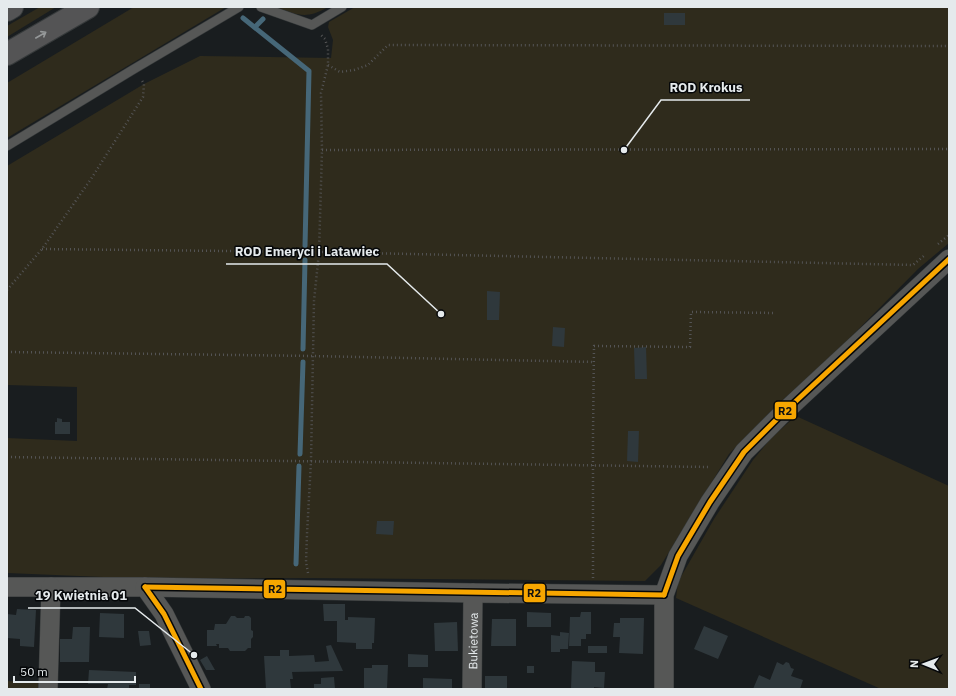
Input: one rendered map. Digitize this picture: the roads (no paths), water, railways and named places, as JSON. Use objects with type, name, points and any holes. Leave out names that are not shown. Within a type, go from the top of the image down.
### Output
[{"type":"highway","points":[[7,10],[12,7]]},
{"type":"highway","points":[[7,54],[88,7]]},
{"type":"street","points":[[664,689],[664,595],[678,556],[710,502],[744,452],[781,415],[949,259]]},
{"type":"street","points":[[7,587],[145,587],[664,595]]},
{"type":"street","points":[[48,689],[51,587]]},
{"type":"street","points":[[145,587],[164,614],[201,689]]},
{"type":"street","name":"Bukietowa","points":[[472,689],[474,593]]},
{"type":"lane","points":[[7,146],[239,7]]},
{"type":"lane","points":[[261,7],[312,25],[342,7]]},
{"type":"waterway","points":[[243,18],[309,71],[305,246]]},
{"type":"waterway","points":[[255,27],[263,19]]},
{"type":"waterway","points":[[303,349],[305,260]]},
{"type":"waterway","points":[[300,454],[303,362]]},
{"type":"waterway","points":[[296,564],[299,466]]},
{"type":"place","name":"ROD Krokus","points":[[624,150]]},
{"type":"place","name":"ROD Emeryci i Latawiec","points":[[441,314]]},
{"type":"place","name":"19 Kwietnia 01","points":[[194,655]]}]
